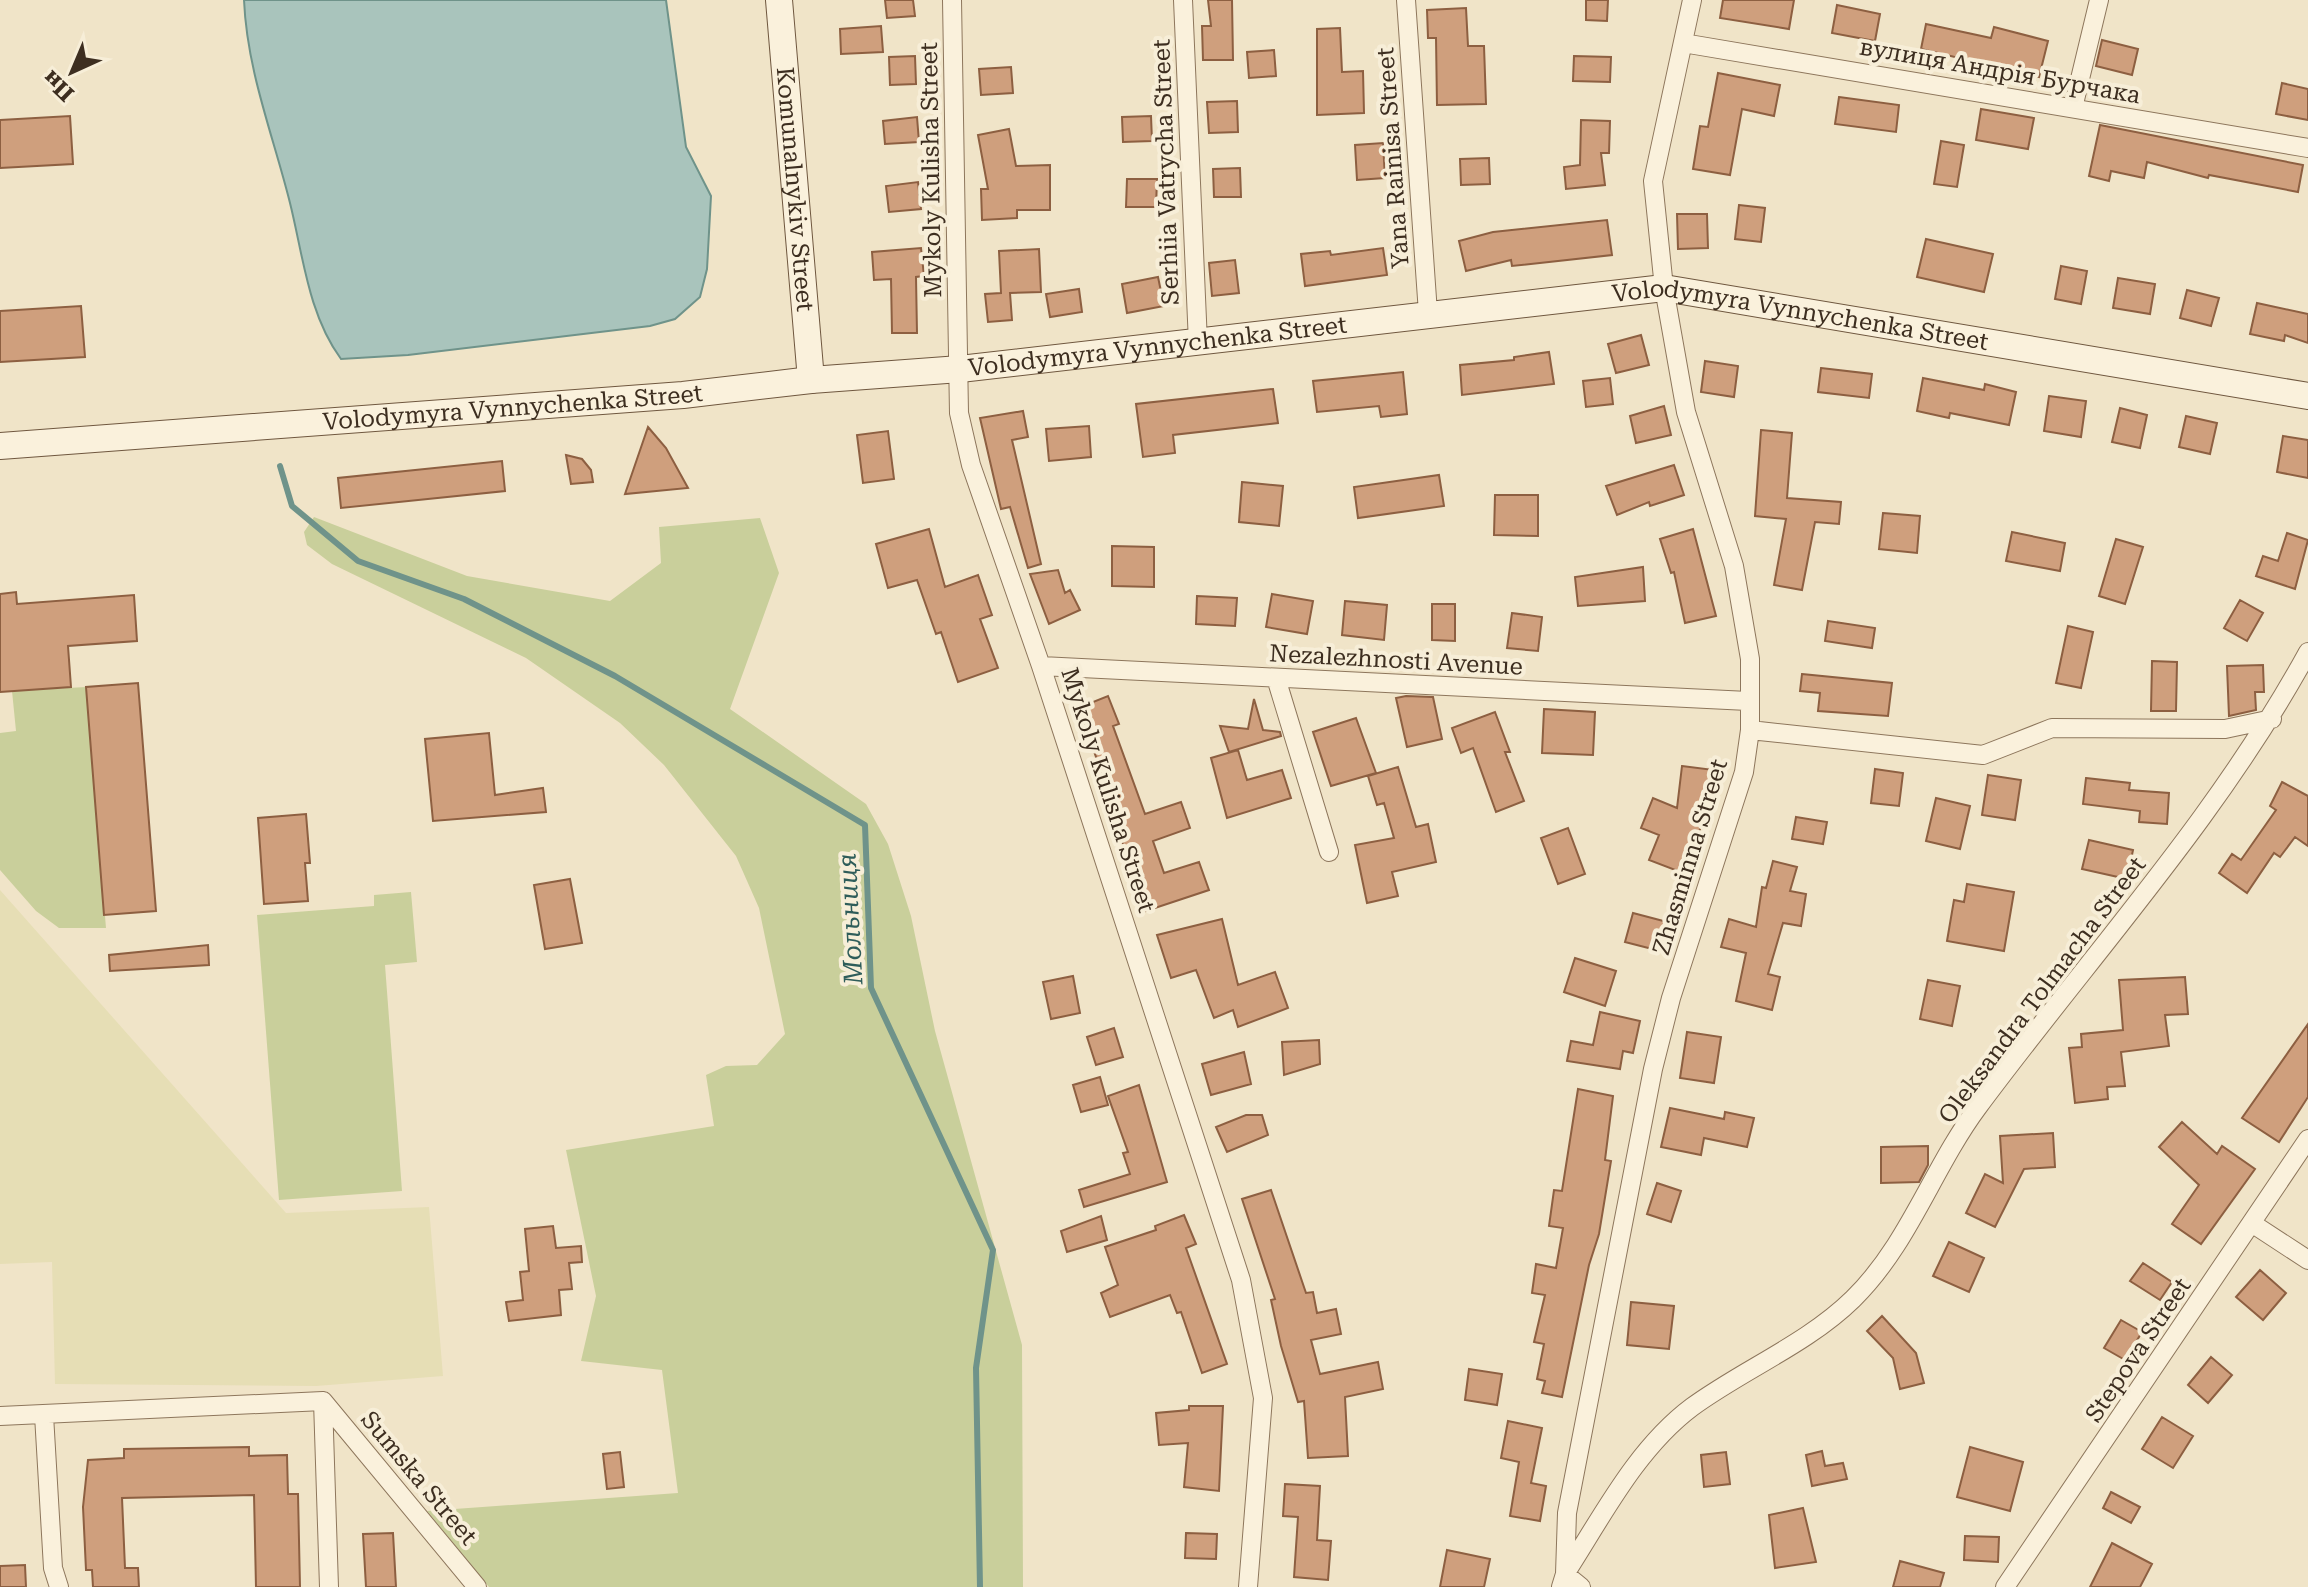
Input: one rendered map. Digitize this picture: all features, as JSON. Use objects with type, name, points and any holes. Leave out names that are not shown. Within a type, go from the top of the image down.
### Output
[{"type":"main road","name":"Komunalnykiv Street","points":[[779,0],[811,380]]},
{"type":"main road","name":"Volodymyra Vynnychenka Street","points":[[0,446],[683,395],[811,380],[960,369],[1664,288],[2308,396]]},
{"type":"street","name":"Mykoly Kulisha Street","points":[[952,0],[959,413],[971,465],[1041,666],[1241,1280],[1263,1398],[1248,1587]]},
{"type":"street","name":"Serhiia Vatrycha Street","points":[[1183,0],[1198,343]]},
{"type":"street","name":"Yana Rainisa Street","points":[[1406,0],[1428,313]]},
{"type":"street","name":"Zhasminna Street","points":[[1563,1581],[1567,1513],[1653,1069],[1671,998],[1744,772],[1750,730],[1750,659],[1734,566],[1686,412],[1664,288],[1653,181],[1692,0]]},
{"type":"street","points":[[2073,108],[2099,0]]},
{"type":"street","name":"вулиця Андрія Бурчака","points":[[1683,43],[2308,148]]},
{"type":"street","name":"Oleksandra Tolmacha Street","points":[[1563,1581],[1641,1457],[1691,1408],[1806,1334],[1852,1299],[1897,1245],[1976,1110],[2182,846],[2272,719],[2308,652]]},
{"type":"street","name":"Nezalezhnosti Avenue","points":[[1041,666],[1748,701]]},
{"type":"street","points":[[1276,678],[1329,852]]},
{"type":"street","points":[[1750,730],[1983,755],[2052,728],[2225,729],[2272,719]]},
{"type":"street","name":"Stepova Street","points":[[2005,1587],[2308,1139]]},
{"type":"street","points":[[2253,1224],[2308,1260]]},
{"type":"street","points":[[0,1416],[323,1401],[329,1587]]},
{"type":"street","name":"Sumska Street","points":[[323,1401],[477,1587]]},
{"type":"street","points":[[44,1415],[53,1568],[59,1587]]},
{"type":"street","points":[[1563,1581],[1581,1587]]},
{"type":"shaded area","points":[[0,890],[286,1213],[429,1207],[443,1376],[316,1386],[55,1384],[52,1262],[0,1264]]},
{"type":"green space","points":[[314,517],[467,576],[610,601],[661,563],[659,527],[760,518],[779,573],[730,709],[866,804],[888,844],[911,916],[935,1031],[1022,1345],[1023,1587],[489,1587],[427,1511],[678,1493],[662,1370],[581,1361],[596,1296],[566,1150],[714,1126],[706,1075],[726,1066],[757,1065],[785,1034],[759,908],[736,856],[664,765],[620,723],[526,658],[332,564],[307,545],[304,532]]},
{"type":"green space","points":[[86,687],[106,928],[59,928],[36,911],[0,870],[0,733],[16,731],[12,691]]},
{"type":"green space","points":[[411,892],[417,962],[385,965],[402,1191],[279,1200],[257,915],[374,906],[374,895]]},
{"type":"water","points":[[244,0],[666,0],[686,147],[711,196],[707,269],[700,297],[675,319],[650,326],[408,355],[341,359],[321,323],[308,284],[290,203],[255,78]]},
{"type":"building","points":[[885,0],[913,0],[915,16],[887,18]]},
{"type":"building","points":[[1208,0],[1232,0],[1233,60],[1203,60],[1202,26],[1211,26]]},
{"type":"building","points":[[1586,0],[1608,0],[1607,21],[1586,20]]},
{"type":"building","points":[[1723,0],[1794,0],[1789,29],[1720,18]]},
{"type":"building","points":[[1837,5],[1880,14],[1875,41],[1832,33]]},
{"type":"building","points":[[1466,8],[1468,46],[1484,46],[1486,104],[1437,105],[1436,38],[1428,38],[1427,10]]},
{"type":"building","points":[[1926,24],[1991,38],[1994,27],[2048,41],[2039,77],[1921,49]]},
{"type":"building","points":[[881,26],[883,52],[841,54],[840,29]]},
{"type":"building","points":[[1340,28],[1342,72],[1363,71],[1364,113],[1317,115],[1317,29]]},
{"type":"building","points":[[2102,40],[2138,49],[2132,75],[2096,66]]},
{"type":"building","points":[[1274,50],[1276,76],[1249,78],[1247,52]]},
{"type":"building","points":[[915,56],[916,84],[890,85],[889,57]]},
{"type":"building","points":[[1574,56],[1611,57],[1610,82],[1573,81]]},
{"type":"building","points":[[1011,67],[1013,93],[981,95],[979,69]]},
{"type":"building","points":[[1718,73],[1780,85],[1774,116],[1742,109],[1730,175],[1693,169],[1700,126],[1708,127]]},
{"type":"building","points":[[2282,83],[2308,89],[2308,120],[2276,114]]},
{"type":"building","points":[[1839,97],[1899,105],[1896,132],[1835,124]]},
{"type":"building","points":[[1237,101],[1238,132],[1209,133],[1207,102]]},
{"type":"building","points":[[1981,109],[2034,118],[2028,149],[1976,140]]},
{"type":"building","points":[[70,116],[73,164],[0,168],[0,120]]},
{"type":"building","points":[[1151,116],[1152,141],[1123,142],[1122,117]]},
{"type":"building","points":[[917,117],[919,142],[885,144],[883,121]]},
{"type":"building","points":[[1581,120],[1610,121],[1609,153],[1601,153],[1605,185],[1566,189],[1564,167],[1580,165]]},
{"type":"building","points":[[2100,125],[2303,165],[2298,192],[2209,175],[2208,178],[2147,162],[2144,178],[2111,171],[2109,181],[2089,176]]},
{"type":"building","points":[[1009,129],[1016,166],[1050,165],[1050,210],[1017,210],[1017,218],[982,220],[981,189],[988,189],[978,135]]},
{"type":"building","points":[[1941,141],[1964,145],[1957,187],[1934,184]]},
{"type":"building","points":[[1383,143],[1385,178],[1357,180],[1355,145]]},
{"type":"building","points":[[1489,158],[1490,184],[1461,185],[1460,159]]},
{"type":"building","points":[[1240,168],[1241,197],[1214,197],[1213,169]]},
{"type":"building","points":[[1127,179],[1157,179],[1156,207],[1126,207]]},
{"type":"building","points":[[918,182],[921,209],[889,212],[886,186]]},
{"type":"building","points":[[1739,205],[1765,208],[1761,242],[1735,239]]},
{"type":"building","points":[[1677,214],[1707,214],[1708,248],[1678,249]]},
{"type":"building","points":[[1607,220],[1612,255],[1512,266],[1511,260],[1466,271],[1459,241],[1493,232]]},
{"type":"building","points":[[1926,239],[1993,254],[1984,292],[1917,277]]},
{"type":"building","points":[[921,248],[924,276],[916,277],[917,333],[892,333],[891,279],[874,280],[872,252]]},
{"type":"building","points":[[1383,248],[1387,275],[1305,286],[1301,254],[1330,251],[1331,255]]},
{"type":"building","points":[[1039,249],[1041,292],[1010,293],[1012,320],[988,322],[985,294],[1001,293],[999,251]]},
{"type":"building","points":[[1235,260],[1239,293],[1212,296],[1209,263]]},
{"type":"building","points":[[2061,266],[2087,271],[2081,304],[2055,299]]},
{"type":"building","points":[[1158,277],[1164,306],[1127,313],[1122,284]]},
{"type":"building","points":[[2118,278],[2155,284],[2150,314],[2113,308]]},
{"type":"building","points":[[1079,289],[1082,312],[1050,317],[1046,294]]},
{"type":"building","points":[[2187,290],[2219,298],[2211,326],[2180,318]]},
{"type":"building","points":[[2257,303],[2308,314],[2308,343],[2285,335],[2284,341],[2250,334]]},
{"type":"building","points":[[81,306],[85,357],[0,362],[0,311]]},
{"type":"building","points":[[1641,335],[1649,365],[1616,373],[1608,344]]},
{"type":"building","points":[[1549,352],[1554,384],[1462,395],[1460,365],[1514,360],[1514,357]]},
{"type":"building","points":[[1705,361],[1738,366],[1734,397],[1701,392]]},
{"type":"building","points":[[1821,368],[1872,374],[1869,398],[1818,392]]},
{"type":"building","points":[[1403,372],[1407,414],[1381,417],[1379,406],[1317,412],[1313,381]]},
{"type":"building","points":[[1610,378],[1613,404],[1586,407],[1583,381]]},
{"type":"building","points":[[1923,378],[1984,390],[1985,384],[2016,392],[2009,425],[1950,413],[1949,418],[1917,411]]},
{"type":"building","points":[[1273,389],[1278,423],[1173,435],[1175,453],[1143,457],[1136,404]]},
{"type":"building","points":[[2049,396],[2086,401],[2081,437],[2044,431]]},
{"type":"building","points":[[1664,406],[1671,435],[1636,443],[1630,416]]},
{"type":"building","points":[[2120,408],[2147,415],[2140,448],[2112,442]]},
{"type":"building","points":[[1023,411],[1028,437],[1012,440],[1041,564],[1028,568],[1010,507],[1001,509],[980,418]]},
{"type":"building","points":[[2186,416],[2217,423],[2210,454],[2179,447]]},
{"type":"building","points":[[1089,426],[1091,457],[1049,461],[1046,429]]},
{"type":"building","points":[[648,427],[666,448],[688,488],[625,494]]},
{"type":"building","points":[[1761,430],[1792,433],[1787,498],[1841,502],[1839,524],[1815,522],[1802,590],[1774,585],[1786,519],[1755,516]]},
{"type":"building","points":[[888,431],[894,479],[863,483],[857,435]]},
{"type":"building","points":[[2283,436],[2308,440],[2308,478],[2277,472]]},
{"type":"building","points":[[566,455],[582,459],[591,470],[593,482],[571,484]]},
{"type":"building","points":[[502,461],[505,491],[341,508],[338,478]]},
{"type":"building","points":[[1674,465],[1684,495],[1650,506],[1649,502],[1617,515],[1606,486]]},
{"type":"building","points":[[1439,475],[1444,506],[1358,518],[1354,487]]},
{"type":"building","points":[[1242,482],[1283,486],[1279,526],[1239,522]]},
{"type":"building","points":[[1495,495],[1538,495],[1538,536],[1494,535]]},
{"type":"building","points":[[1883,513],[1920,516],[1917,553],[1879,549]]},
{"type":"building","points":[[929,529],[945,587],[978,575],[992,615],[980,619],[998,668],[958,682],[941,632],[936,634],[917,580],[888,588],[876,544]]},
{"type":"building","points":[[1693,529],[1716,616],[1685,623],[1674,572],[1671,573],[1660,539]]},
{"type":"building","points":[[2012,532],[2065,543],[2060,571],[2006,561]]},
{"type":"building","points":[[2287,533],[2308,540],[2295,589],[2256,576],[2263,556],[2278,561]]},
{"type":"building","points":[[2116,539],[2143,547],[2125,604],[2099,596]]},
{"type":"building","points":[[1112,546],[1154,547],[1154,587],[1112,586]]},
{"type":"building","points":[[1643,567],[1645,601],[1578,606],[1575,577]]},
{"type":"building","points":[[1058,570],[1065,593],[1070,590],[1080,610],[1049,624],[1030,574]]},
{"type":"building","points":[[16,592],[17,604],[134,595],[137,641],[68,646],[71,687],[0,692],[0,594]]},
{"type":"building","points":[[1272,594],[1313,601],[1307,634],[1266,627]]},
{"type":"building","points":[[1197,596],[1237,598],[1235,626],[1196,624]]},
{"type":"building","points":[[2240,600],[2263,613],[2247,641],[2224,628]]},
{"type":"building","points":[[1345,601],[1387,605],[1384,640],[1342,635]]},
{"type":"building","points":[[1432,604],[1455,604],[1455,641],[1432,640]]},
{"type":"building","points":[[1512,613],[1542,617],[1538,651],[1507,648]]},
{"type":"building","points":[[1828,621],[1875,628],[1872,648],[1825,641]]},
{"type":"building","points":[[2068,626],[2093,632],[2081,688],[2056,683]]},
{"type":"building","points":[[2152,661],[2177,662],[2176,711],[2151,711]]},
{"type":"building","points":[[2263,665],[2264,692],[2255,692],[2256,710],[2229,716],[2227,666]]},
{"type":"building","points":[[1802,674],[1892,683],[1888,716],[1818,711],[1820,693],[1800,691]]},
{"type":"building","points":[[138,683],[156,911],[104,915],[86,687]]},
{"type":"building","points":[[1108,696],[1119,724],[1113,726],[1145,814],[1181,802],[1190,828],[1153,841],[1164,873],[1199,862],[1209,890],[1146,911],[1134,865],[1130,866],[1116,823],[1120,822],[1078,708]]},
{"type":"building","points":[[1433,697],[1442,739],[1407,747],[1396,698]]},
{"type":"building","points":[[1254,699],[1263,730],[1280,732],[1281,736],[1229,752],[1220,726],[1248,729]]},
{"type":"building","points":[[1544,709],[1595,712],[1593,755],[1542,753]]},
{"type":"building","points":[[1495,712],[1510,752],[1505,752],[1524,801],[1496,812],[1473,748],[1461,753],[1452,728]]},
{"type":"building","points":[[1356,718],[1376,773],[1331,786],[1313,732]]},
{"type":"building","points":[[489,733],[495,795],[543,788],[546,812],[433,821],[425,739]]},
{"type":"building","points":[[1238,750],[1247,780],[1282,770],[1291,798],[1227,818],[1211,758]]},
{"type":"building","points":[[1682,766],[1714,770],[1709,806],[1683,873],[1649,860],[1659,835],[1641,828],[1653,798],[1677,808]]},
{"type":"building","points":[[1398,767],[1416,827],[1428,824],[1436,862],[1392,872],[1398,896],[1367,903],[1355,845],[1394,838],[1384,803],[1377,805],[1368,776]]},
{"type":"building","points":[[1875,769],[1903,773],[1899,806],[1871,803]]},
{"type":"building","points":[[1988,775],[2021,780],[2015,820],[1982,815]]},
{"type":"building","points":[[2086,778],[2130,783],[2129,790],[2169,793],[2167,824],[2139,822],[2140,811],[2083,804]]},
{"type":"building","points":[[2282,782],[2308,796],[2308,846],[2295,837],[2280,857],[2274,853],[2247,893],[2219,873],[2232,854],[2241,860],[2276,810],[2270,806]]},
{"type":"building","points":[[1936,798],[1970,806],[1960,849],[1926,841]]},
{"type":"building","points":[[306,814],[310,863],[305,863],[308,901],[264,904],[258,818]]},
{"type":"building","points":[[1796,817],[1827,822],[1823,844],[1792,839]]},
{"type":"building","points":[[1568,828],[1585,874],[1558,884],[1541,838]]},
{"type":"building","points":[[2089,840],[2133,850],[2127,879],[2082,869]]},
{"type":"building","points":[[1773,861],[1797,867],[1790,891],[1806,894],[1801,926],[1783,923],[1768,974],[1780,977],[1772,1010],[1736,1001],[1746,953],[1721,947],[1729,919],[1756,927],[1762,887],[1766,888]]},
{"type":"building","points":[[570,879],[582,943],[545,949],[534,885]]},
{"type":"building","points":[[1967,884],[2014,892],[2004,951],[1947,941],[1954,900],[1964,902]]},
{"type":"building","points":[[1633,913],[1671,923],[1664,952],[1625,942]]},
{"type":"building","points":[[1222,919],[1238,985],[1275,972],[1288,1008],[1238,1027],[1233,1010],[1214,1018],[1196,970],[1171,978],[1157,935]]},
{"type":"building","points":[[208,945],[209,965],[110,971],[109,955]]},
{"type":"building","points":[[1575,958],[1616,971],[1605,1006],[1564,992]]},
{"type":"building","points":[[1073,976],[1080,1013],[1051,1019],[1043,982]]},
{"type":"building","points":[[2185,977],[2188,1014],[2165,1015],[2169,1046],[2121,1052],[2125,1086],[2107,1087],[2108,1099],[2075,1103],[2069,1048],[2082,1047],[2081,1034],[2123,1030],[2119,980]]},
{"type":"building","points":[[1928,980],[1960,986],[1952,1026],[1920,1019]]},
{"type":"building","points":[[1600,1012],[1640,1021],[1633,1053],[1623,1051],[1620,1069],[1567,1061],[1571,1041],[1593,1045]]},
{"type":"building","points":[[2308,1024],[2308,1097],[2279,1142],[2242,1118]]},
{"type":"building","points":[[1114,1028],[1123,1057],[1096,1065],[1087,1037]]},
{"type":"building","points":[[1687,1032],[1721,1037],[1714,1083],[1680,1078]]},
{"type":"building","points":[[1319,1040],[1320,1064],[1284,1075],[1282,1042]]},
{"type":"building","points":[[1244,1052],[1251,1084],[1211,1095],[1202,1064]]},
{"type":"building","points":[[1100,1077],[1108,1105],[1081,1112],[1073,1085]]},
{"type":"building","points":[[1139,1085],[1167,1182],[1084,1207],[1079,1190],[1130,1174],[1123,1153],[1128,1152],[1108,1096]]},
{"type":"building","points":[[1578,1089],[1613,1096],[1605,1160],[1611,1161],[1599,1234],[1589,1265],[1562,1397],[1542,1393],[1545,1381],[1537,1379],[1544,1344],[1534,1342],[1545,1295],[1532,1293],[1536,1264],[1556,1268],[1563,1228],[1549,1226],[1554,1190],[1562,1191]]},
{"type":"building","points":[[1670,1108],[1724,1119],[1725,1112],[1754,1118],[1747,1147],[1704,1138],[1701,1155],[1661,1147]]},
{"type":"building","points":[[1246,1115],[1262,1115],[1268,1135],[1227,1152],[1216,1127]]},
{"type":"building","points":[[2182,1122],[2217,1154],[2222,1146],[2255,1169],[2201,1244],[2172,1224],[2199,1185],[2159,1147]]},
{"type":"building","points":[[2053,1133],[2055,1167],[2024,1169],[1995,1227],[1966,1213],[1985,1174],[2003,1183],[2000,1136]]},
{"type":"building","points":[[1928,1146],[1928,1165],[1919,1182],[1881,1183],[1881,1147]]},
{"type":"building","points":[[1657,1183],[1681,1191],[1671,1222],[1647,1214]]},
{"type":"building","points":[[1271,1190],[1306,1293],[1313,1292],[1317,1313],[1336,1309],[1341,1334],[1311,1340],[1320,1374],[1378,1362],[1383,1389],[1345,1397],[1348,1456],[1308,1458],[1304,1401],[1298,1402],[1281,1346],[1271,1300],[1275,1299],[1242,1199]]},
{"type":"building","points":[[1184,1215],[1196,1244],[1186,1248],[1227,1364],[1202,1373],[1181,1312],[1177,1313],[1170,1295],[1110,1317],[1101,1293],[1118,1285],[1105,1247],[1156,1230],[1155,1226]]},
{"type":"building","points":[[1101,1216],[1107,1240],[1067,1252],[1061,1231]]},
{"type":"building","points":[[553,1226],[556,1248],[581,1246],[582,1262],[569,1263],[572,1289],[559,1290],[561,1315],[509,1321],[506,1302],[523,1300],[520,1272],[529,1271],[525,1229]]},
{"type":"building","points":[[1949,1242],[1984,1258],[1969,1292],[1933,1276]]},
{"type":"building","points":[[2143,1263],[2172,1282],[2160,1300],[2130,1281]]},
{"type":"building","points":[[2260,1270],[2286,1293],[2263,1320],[2236,1297]]},
{"type":"building","points":[[1631,1302],[1674,1306],[1669,1349],[1627,1345]]},
{"type":"building","points":[[1882,1316],[1916,1353],[1924,1383],[1900,1389],[1893,1358],[1867,1331]]},
{"type":"building","points":[[2121,1320],[2142,1332],[2125,1360],[2104,1348]]},
{"type":"building","points":[[2211,1357],[2232,1375],[2208,1403],[2188,1385]]},
{"type":"building","points":[[1469,1369],[1502,1374],[1497,1405],[1465,1400]]},
{"type":"building","points":[[1189,1406],[1223,1406],[1219,1491],[1184,1487],[1188,1443],[1159,1445],[1156,1413],[1189,1410]]},
{"type":"building","points":[[2162,1417],[2193,1436],[2173,1468],[2142,1449]]},
{"type":"building","points":[[1508,1421],[1542,1428],[1531,1483],[1546,1486],[1540,1521],[1510,1516],[1519,1462],[1501,1458]]},
{"type":"building","points":[[249,1447],[249,1456],[287,1455],[288,1494],[298,1494],[300,1587],[256,1587],[254,1495],[122,1498],[125,1568],[138,1568],[139,1587],[93,1587],[92,1570],[86,1570],[83,1507],[88,1460],[124,1458],[124,1449]]},
{"type":"building","points":[[1970,1447],[2023,1462],[2010,1511],[1957,1497]]},
{"type":"building","points":[[1822,1451],[1825,1466],[1843,1463],[1847,1479],[1812,1486],[1806,1455]]},
{"type":"building","points":[[620,1452],[624,1487],[607,1489],[603,1454]]},
{"type":"building","points":[[1726,1452],[1730,1484],[1704,1487],[1701,1455]]},
{"type":"building","points":[[1285,1484],[1320,1486],[1317,1540],[1331,1541],[1328,1580],[1294,1577],[1298,1517],[1283,1516]]},
{"type":"building","points":[[2111,1492],[2140,1507],[2131,1523],[2103,1508]]},
{"type":"building","points":[[1803,1508],[1816,1562],[1775,1568],[1769,1515]]},
{"type":"building","points":[[393,1533],[396,1587],[366,1587],[363,1534]]},
{"type":"building","points":[[1186,1533],[1217,1534],[1216,1559],[1185,1558]]},
{"type":"building","points":[[1965,1536],[1999,1537],[1998,1562],[1964,1560]]},
{"type":"building","points":[[2112,1543],[2152,1564],[2140,1587],[2090,1587]]},
{"type":"building","points":[[1447,1550],[1490,1559],[1484,1587],[1440,1587]]},
{"type":"building","points":[[1900,1561],[1944,1573],[1940,1587],[1893,1587]]},
{"type":"building","points":[[25,1565],[26,1587],[0,1587],[0,1566]]},
{"type":"waterway","name":"Мольниця","points":[[280,466],[292,506],[358,561],[464,599],[615,676],[865,825],[871,988],[993,1250],[976,1368],[980,1587]]}]
